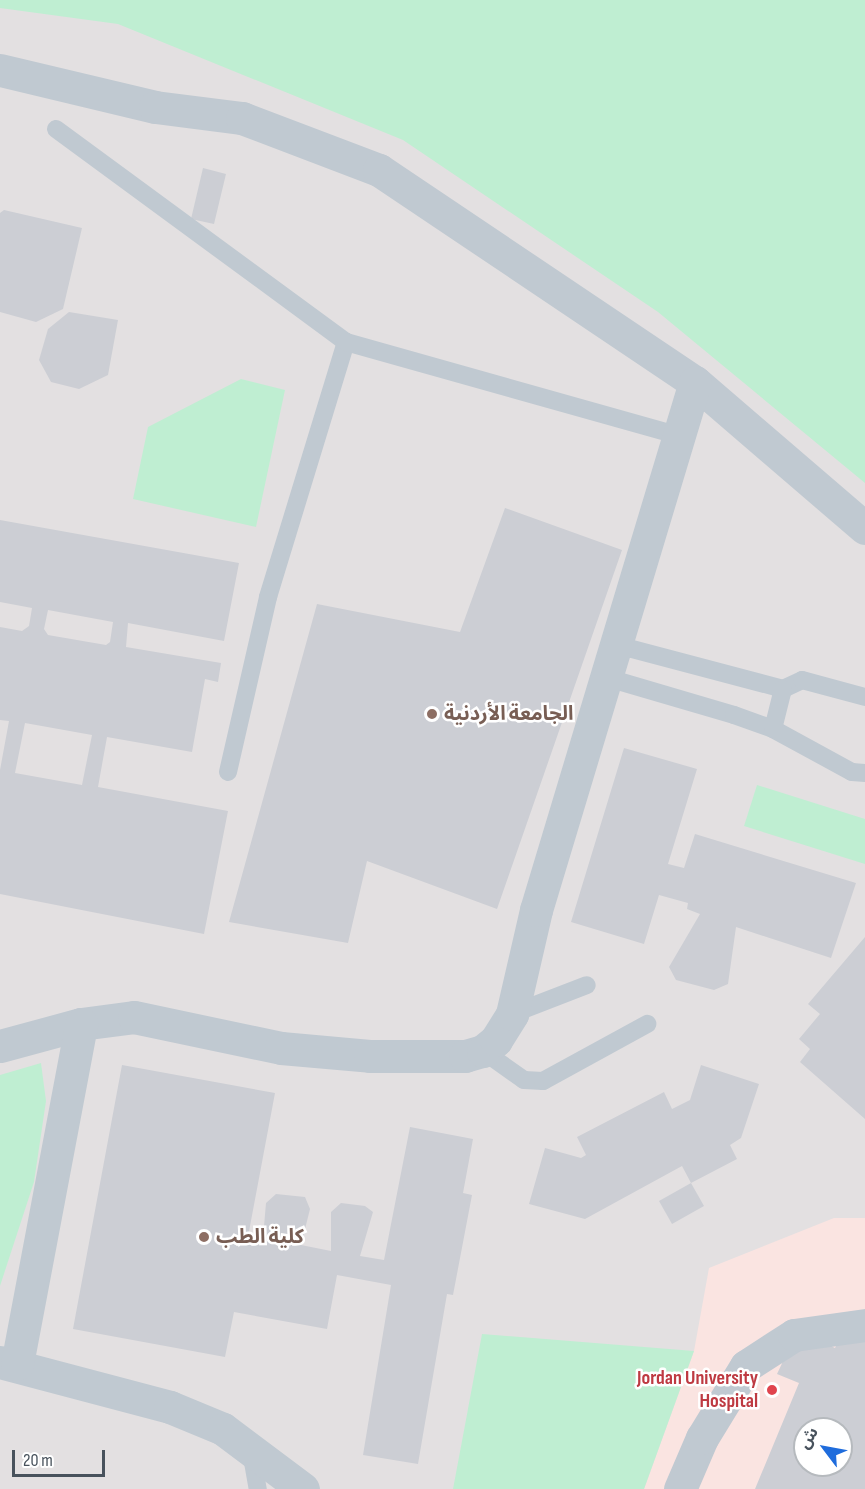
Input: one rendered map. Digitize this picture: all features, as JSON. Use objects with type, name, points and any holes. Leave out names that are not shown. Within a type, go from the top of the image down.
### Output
[{"type":"street","points":[[0,70],[155,107],[242,118],[379,171],[695,382],[865,528]]},
{"type":"street","points":[[0,1046],[81,1024],[134,1017],[281,1048],[370,1056],[432,1058],[483,1051],[496,1040],[512,1014],[536,910],[608,678],[676,435],[695,382]]},
{"type":"street","points":[[81,1024],[8,1363],[170,1407],[223,1428],[264,1472],[303,1489]]},
{"type":"street","points":[[680,1489],[702,1438],[746,1366],[794,1335],[865,1325]]},
{"type":"lane","points":[[56,129],[346,342],[676,435]]},
{"type":"lane","points":[[228,772],[268,597],[346,342]]},
{"type":"lane","points":[[617,645],[783,689],[802,680],[865,697]]},
{"type":"lane","points":[[608,678],[773,729],[852,772],[865,773]]},
{"type":"lane","points":[[773,729],[783,689]]},
{"type":"lane","points":[[512,1014],[587,985]]},
{"type":"lane","points":[[483,1051],[524,1080],[543,1081],[647,1024]]},
{"type":"shaded area","name":"الجامعة الأردنية","points":[[0,0],[865,0],[865,1489],[0,1489]]},
{"type":"shaded area","name":"Jordan University Hospital","points":[[834,1218],[865,1218],[865,1489],[644,1489],[694,1351],[709,1268]]},
{"type":"green space","points":[[0,0],[865,0],[865,483],[658,312],[403,140],[118,24],[0,8]]},
{"type":"green space","points":[[241,379],[285,390],[256,527],[133,499],[148,427]]},
{"type":"green space","points":[[757,785],[865,819],[865,864],[744,826]]},
{"type":"green space","points":[[41,1063],[46,1101],[34,1182],[0,1286],[0,1075]]},
{"type":"green space","points":[[482,1334],[694,1351],[644,1489],[453,1489]]},
{"type":"building","points":[[203,168],[226,174],[214,224],[191,219]]},
{"type":"building","points":[[4,210],[82,228],[63,309],[36,322],[0,312],[0,213]]},
{"type":"building","points":[[69,312],[118,320],[108,375],[79,389],[51,382],[39,360],[48,329]]},
{"type":"building","points":[[505,508],[622,550],[497,909],[367,861],[348,943],[229,922],[317,604],[460,632]]},
{"type":"building","points":[[0,520],[239,563],[224,641],[128,623],[126,647],[221,663],[218,682],[205,679],[192,752],[107,737],[98,787],[228,811],[204,934],[0,894],[0,770],[9,721],[0,720],[0,627],[22,631],[29,626],[32,608],[0,602]],"holes":[[[48,610],[113,622],[110,642],[106,645],[48,635],[44,629]],[[25,723],[92,735],[82,785],[15,773]]]},
{"type":"building","points":[[624,748],[697,769],[668,864],[684,868],[695,834],[856,883],[831,958],[736,927],[728,984],[714,990],[676,980],[669,967],[700,914],[687,909],[688,903],[659,895],[644,944],[571,922]]},
{"type":"building","points":[[865,937],[865,1119],[800,1062],[810,1049],[799,1039],[820,1014],[808,1004]]},
{"type":"building","points":[[122,1065],[275,1093],[247,1242],[256,1243],[257,1237],[263,1238],[266,1203],[276,1194],[305,1197],[310,1209],[301,1245],[331,1251],[331,1212],[341,1203],[365,1206],[373,1212],[360,1256],[384,1260],[410,1127],[473,1139],[463,1193],[472,1195],[453,1295],[447,1294],[418,1464],[363,1455],[391,1285],[337,1275],[327,1329],[234,1312],[225,1357],[73,1329]]},
{"type":"building","points":[[701,1065],[759,1084],[741,1138],[730,1145],[737,1159],[691,1183],[682,1166],[585,1219],[529,1204],[545,1148],[581,1158],[586,1155],[577,1137],[664,1092],[672,1109],[690,1100]]},
{"type":"building","points":[[691,1183],[704,1206],[672,1224],[659,1201]]},
{"type":"building","points":[[843,1331],[865,1339],[865,1489],[755,1489],[799,1383],[777,1374],[785,1357],[821,1341],[835,1348]]},
{"type":"place","name":"الجامعة الأردنية","points":[[432,714]]},
{"type":"place","name":"كلية الطب","points":[[204,1237]]},
{"type":"place","name":"Jordan University Hospital","points":[[772,1390]]}]
